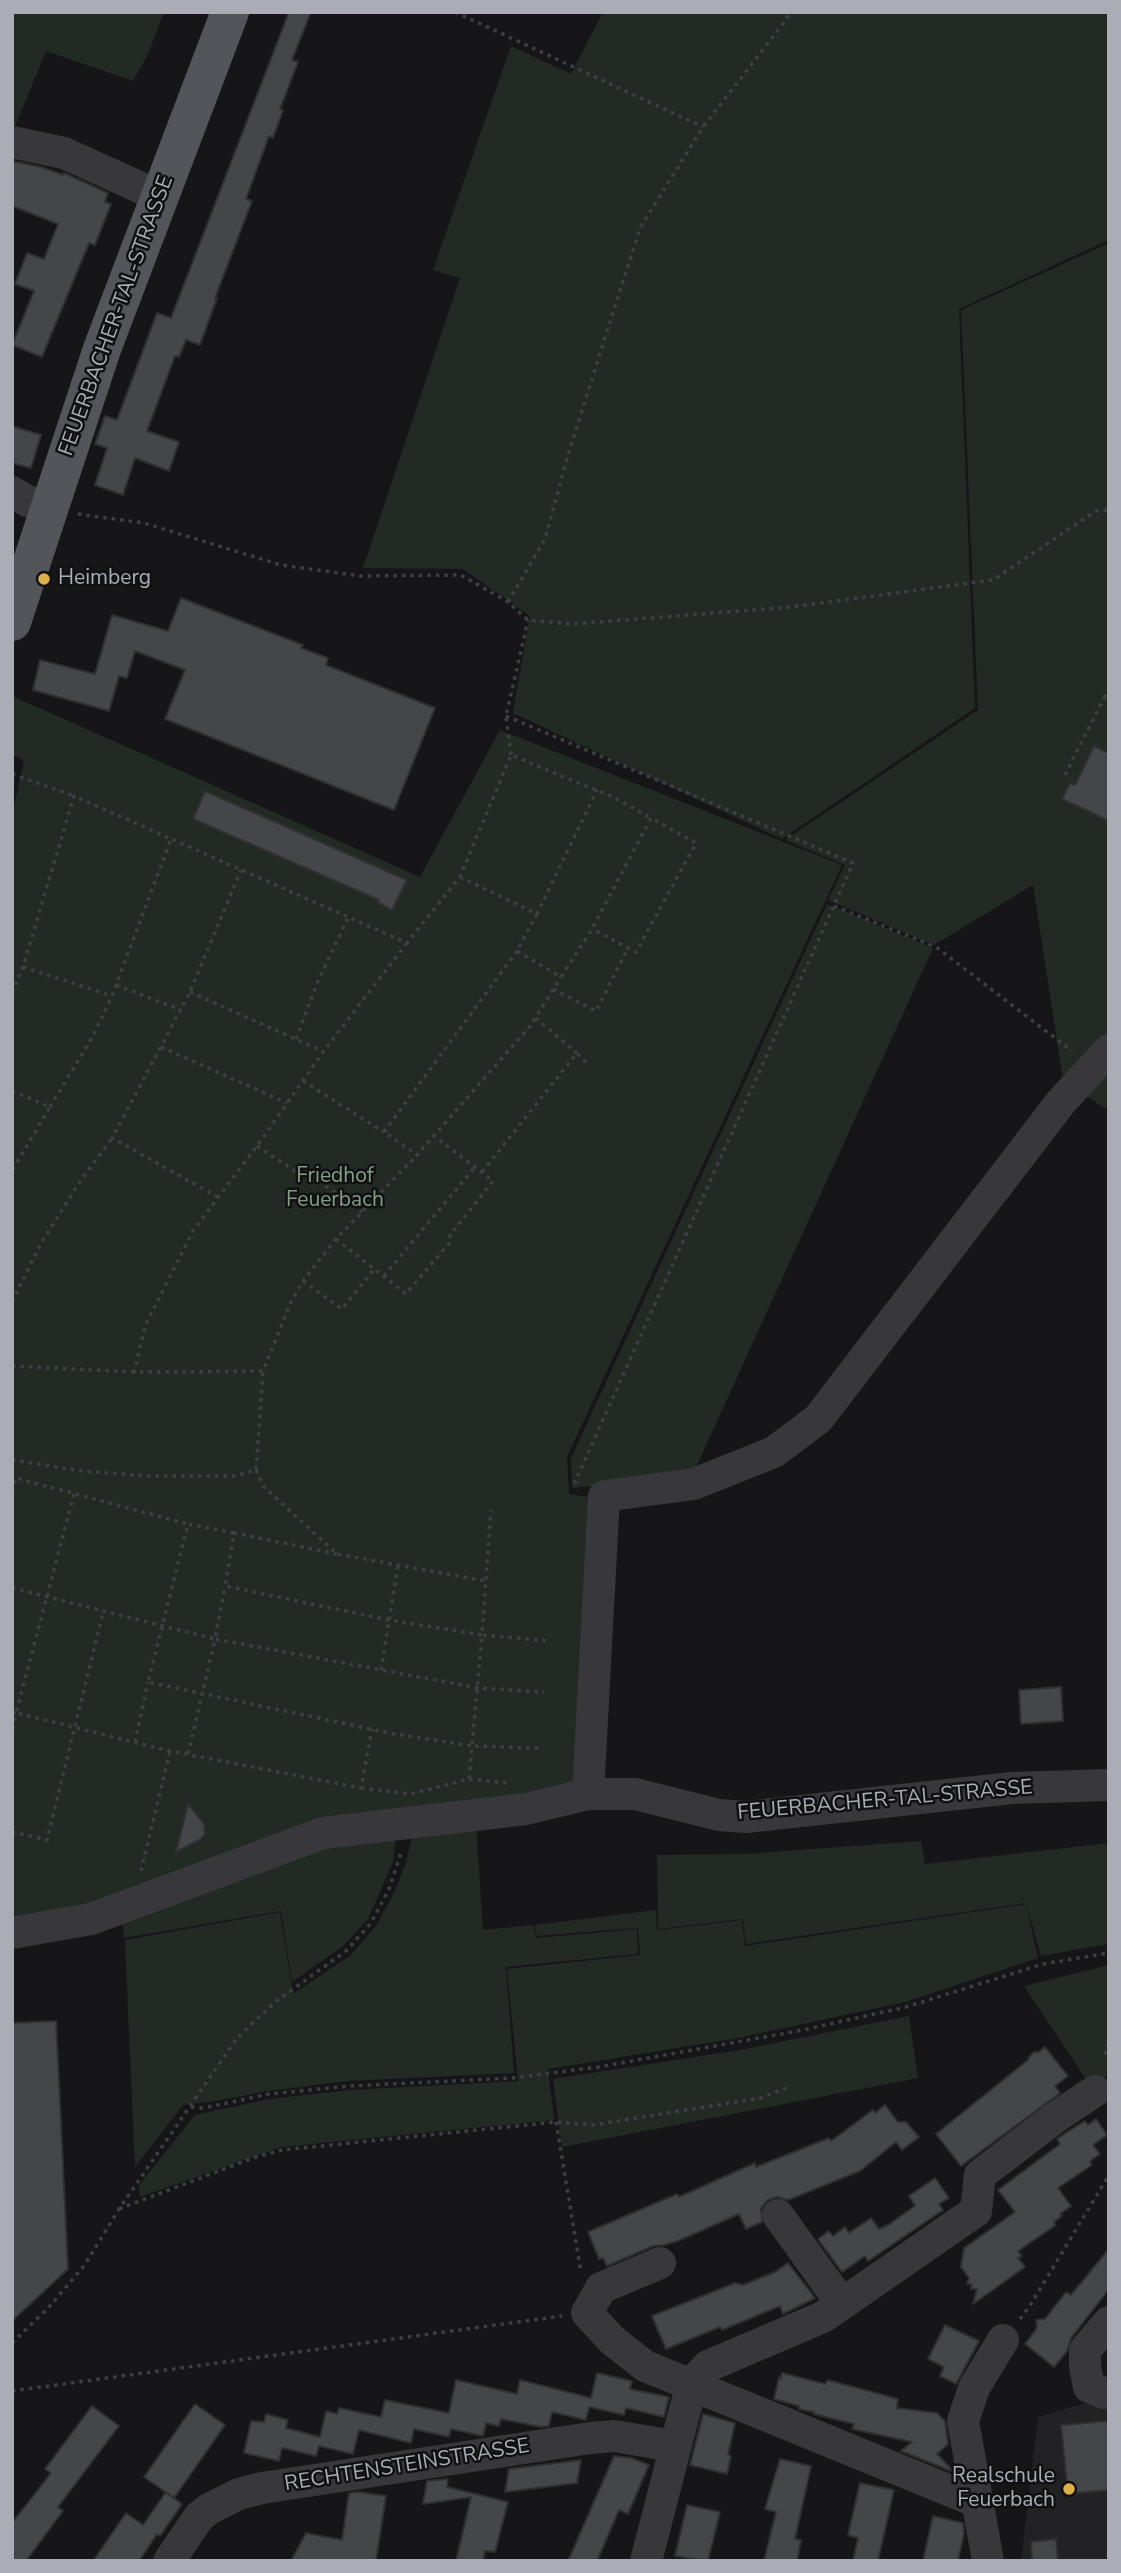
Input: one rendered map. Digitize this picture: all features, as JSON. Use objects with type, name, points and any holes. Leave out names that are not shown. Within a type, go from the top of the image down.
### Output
[{"type":"main road","name":"FEUERBACHER-TAL-STRASSE","points":[[12,622],[102,349],[230,12]]},
{"type":"street","points":[[12,142],[64,153],[159,197]]},
{"type":"street","points":[[12,492],[27,501],[49,507]]},
{"type":"street","points":[[588,1794],[604,1496],[694,1483],[774,1452],[818,1419],[1061,1102],[1100,1060]]},
{"type":"street","name":"FEUERBACHER-TAL-STRASSE","points":[[12,1933],[91,1919],[323,1833],[526,1809],[588,1794],[635,1794],[719,1815],[746,1817],[1012,1787],[1109,1785]]},
{"type":"street","points":[[646,2561],[692,2383],[708,2366],[823,2317],[976,2211],[981,2175],[1056,2117],[1095,2091]]},
{"type":"street","points":[[778,2215],[842,2304]]},
{"type":"street","points":[[660,2263],[601,2288],[587,2313],[612,2340],[645,2366],[975,2501]]},
{"type":"street","points":[[1104,2393],[1089,2387],[1084,2366],[1085,2350],[1109,2322]]},
{"type":"street","points":[[988,2561],[975,2501],[963,2421],[974,2388],[1003,2340]]},
{"type":"street","name":"RECHTENSTEINSTRASSE","points":[[169,2561],[200,2517],[209,2509],[239,2494],[262,2488],[590,2438],[614,2436],[674,2446]]},
{"type":"path","points":[[455,12],[703,127]]},
{"type":"path","points":[[508,602],[545,539],[570,448],[640,228],[703,127],[786,20],[789,12]]},
{"type":"path","points":[[49,507],[145,523],[281,565],[360,576],[461,575],[508,602],[528,620],[573,624],[778,608],[993,580],[1096,511],[1109,510]]},
{"type":"path","points":[[134,1372],[146,1324],[193,1231],[323,1052],[460,877],[511,755],[506,716],[528,620]]},
{"type":"path","points":[[1065,775],[1107,697],[1109,687]]},
{"type":"path","points":[[506,716],[853,863],[575,1482],[604,1496]]},
{"type":"path","points":[[511,755],[597,790],[696,843],[636,952],[592,929]]},
{"type":"path","points":[[12,774],[74,796],[407,943]]},
{"type":"path","points":[[384,1132],[517,951],[597,790]]},
{"type":"path","points":[[12,993],[23,967],[74,796]]},
{"type":"path","points":[[337,1554],[264,1487],[257,1470],[263,1371],[292,1302],[303,1281],[336,1239],[417,1156],[536,1018],[592,929],[651,818]]},
{"type":"path","points":[[12,1171],[93,1036],[112,996],[171,839]]},
{"type":"path","points":[[12,1301],[40,1245],[112,1138],[181,1010],[241,870]]},
{"type":"path","points":[[460,877],[537,915]]},
{"type":"path","points":[[834,906],[936,947],[1065,1044],[1100,1060]]},
{"type":"path","points":[[296,1039],[318,981],[349,916]]},
{"type":"path","points":[[553,989],[596,1011],[628,948]]},
{"type":"path","points":[[517,951],[561,977]]},
{"type":"path","points":[[23,967],[112,996]]},
{"type":"path","points":[[116,985],[181,1010]]},
{"type":"path","points":[[190,992],[323,1052]]},
{"type":"path","points":[[536,1018],[588,1065]]},
{"type":"path","points":[[161,1047],[287,1103]]},
{"type":"path","points":[[482,1172],[577,1053]]},
{"type":"path","points":[[303,1081],[417,1156]]},
{"type":"path","points":[[12,1091],[50,1107]]},
{"type":"path","points":[[336,1239],[406,1294],[451,1241],[450,1235],[494,1181],[433,1136]]},
{"type":"path","points":[[112,1138],[218,1196]]},
{"type":"path","points":[[257,1146],[295,1171],[298,1166],[362,1212]]},
{"type":"path","points":[[384,1277],[475,1167]]},
{"type":"path","points":[[303,1281],[342,1309],[374,1269]]},
{"type":"path","points":[[12,1366],[134,1372],[263,1371]]},
{"type":"path","points":[[12,1460],[82,1471],[148,1476],[234,1476],[257,1470]]},
{"type":"path","points":[[12,1492],[16,1478],[188,1524],[486,1581]]},
{"type":"path","points":[[12,1731],[14,1713],[48,1598],[74,1494]]},
{"type":"path","points":[[469,1779],[491,1510]]},
{"type":"path","points":[[135,1742],[188,1524]]},
{"type":"path","points":[[188,1754],[215,1639],[234,1533]]},
{"type":"path","points":[[380,1671],[398,1565]]},
{"type":"path","points":[[225,1586],[389,1620],[482,1635],[550,1641]]},
{"type":"path","points":[[12,1588],[215,1639],[478,1688],[544,1692]]},
{"type":"path","points":[[12,1832],[47,1840],[103,1612]]},
{"type":"path","points":[[148,1682],[372,1729],[472,1746],[538,1748]]},
{"type":"path","points":[[14,1713],[170,1751],[361,1788],[411,1794],[469,1779],[516,1784],[526,1809]]},
{"type":"path","points":[[361,1788],[372,1729]]},
{"type":"path","points":[[141,1872],[170,1751]]},
{"type":"path","points":[[12,2343],[49,2307],[84,2266],[118,2208],[237,2038],[275,2002],[346,1951],[371,1923],[400,1861],[407,1824]]},
{"type":"path","points":[[191,2107],[203,2108],[269,2094],[512,2078],[599,2067],[816,2027],[906,2007],[1043,1964],[1109,1953]]},
{"type":"path","points":[[1109,2044],[1105,2049],[1109,2057]]},
{"type":"path","points":[[118,2208],[253,2158],[282,2150],[556,2122],[593,2125],[761,2098],[786,2088]]},
{"type":"path","points":[[12,2391],[587,2313],[556,2122]]},
{"type":"path","points":[[1003,2340],[1031,2304],[1109,2175]]},
{"type":"shaded area","name":"Realschule Feuerbach","points":[[1109,2396],[1109,2561],[1021,2561],[1038,2417]]},
{"type":"green space","points":[[12,12],[164,12],[148,54],[133,81],[46,51],[12,134]]},
{"type":"green space","points":[[603,12],[1109,12],[1109,240],[959,309],[975,708],[782,839],[513,713],[530,616],[463,569],[363,568],[460,278],[433,270],[511,46],[571,74]]},
{"type":"green space","points":[[1109,243],[1109,1111],[1063,1080],[1033,885],[934,945],[828,900],[845,865],[785,840],[978,710],[961,310]]},
{"type":"green space","name":"Friedhof Feuerbach","points":[[12,696],[420,877],[500,730],[842,865],[567,1457],[569,1494],[593,1498],[583,1790],[323,1827],[91,1909],[12,1925],[12,816],[24,761],[12,754]]},
{"type":"green space","points":[[827,904],[933,948],[692,1476],[572,1488],[571,1458]]},
{"type":"green space","points":[[476,1823],[483,1930],[533,1925],[536,1938],[637,1929],[638,1954],[506,1967],[514,2073],[348,2081],[183,2105],[135,2167],[125,1940],[280,1912],[293,1994],[351,1955],[376,1926],[395,1891],[414,1830]]},
{"type":"green space","points":[[397,1830],[393,1862],[368,1919],[343,1946],[292,1982],[281,1911],[124,1938],[122,1917],[323,1838]]},
{"type":"green space","points":[[921,1841],[925,1864],[1109,1843],[1109,1944],[1041,1956],[1026,1903],[746,1944],[743,1919],[658,1929],[657,1855],[746,1854]]},
{"type":"green space","points":[[1026,1904],[1038,1958],[905,2002],[738,2038],[548,2069],[554,2120],[281,2147],[140,2197],[139,2185],[195,2115],[269,2099],[350,2090],[518,2081],[507,1969],[640,1955],[638,1928],[536,1936],[535,1925],[656,1910],[657,1930],[742,1920],[745,1946]]},
{"type":"green space","points":[[1109,1965],[1109,2075],[1090,2085],[1024,1986]]},
{"type":"green space","points":[[909,2016],[918,2078],[562,2147],[553,2079],[740,2050]]},
{"type":"building","points":[[289,12],[311,12],[292,60],[298,62],[280,109],[283,110],[273,138],[269,136],[246,199],[252,201],[200,345],[186,340],[179,357],[175,356],[147,431],[179,442],[169,471],[135,458],[123,495],[95,485],[107,448],[95,444],[105,416],[117,420],[157,313],[171,318]]},
{"type":"building","points":[[12,161],[63,175],[64,173],[108,193],[105,202],[111,204],[95,245],[89,243],[42,357],[12,345],[34,291],[15,284],[27,253],[44,259],[58,224],[12,206]]},
{"type":"building","points":[[12,426],[41,435],[31,468],[12,463]]},
{"type":"building","points":[[181,598],[303,645],[301,648],[328,658],[326,665],[435,708],[394,810],[165,719],[185,670],[135,651],[127,678],[119,676],[109,711],[33,690],[40,660],[95,674],[112,615],[168,631]]},
{"type":"building","points":[[1094,746],[1109,753],[1109,821],[1062,799],[1070,783],[1075,785]]},
{"type":"building","points":[[205,791],[407,880],[392,910],[377,902],[379,900],[193,819]]},
{"type":"building","points":[[1061,1687],[1063,1721],[1021,1724],[1019,1690]]},
{"type":"building","points":[[188,1804],[204,1824],[205,1834],[201,1839],[176,1852]]},
{"type":"building","points":[[56,2021],[68,2269],[12,2321],[12,2023]]},
{"type":"building","points":[[1045,2047],[1068,2076],[1055,2086],[1060,2093],[961,2166],[936,2134],[1028,2060],[1034,2052]]},
{"type":"building","points":[[885,2105],[898,2122],[906,2122],[919,2137],[902,2150],[896,2142],[860,2171],[788,2200],[777,2197],[768,2200],[761,2208],[762,2222],[746,2229],[739,2214],[680,2240],[653,2246],[607,2266],[603,2258],[599,2259],[588,2232],[677,2194],[679,2197],[755,2163],[756,2167],[829,2138],[831,2141],[873,2110],[875,2113]]},
{"type":"building","points":[[1096,2119],[1107,2135],[1093,2145],[1100,2154],[1090,2161],[1092,2165],[1058,2188],[1071,2206],[1060,2214],[1062,2216],[1054,2222],[1056,2225],[1018,2251],[1022,2256],[1018,2258],[1025,2267],[973,2304],[977,2289],[971,2289],[972,2284],[967,2284],[969,2278],[961,2267],[964,2248],[1015,2212],[998,2190],[1060,2144],[1057,2139],[1085,2121],[1088,2125]]},
{"type":"building","points":[[935,2178],[949,2198],[939,2204],[943,2210],[868,2261],[865,2256],[842,2272],[818,2239],[829,2231],[833,2236],[845,2227],[849,2233],[871,2218],[879,2229],[888,2225],[915,2206],[909,2196]]},
{"type":"building","points":[[1109,2249],[1109,2289],[1071,2338],[1067,2351],[1054,2367],[1025,2344],[1037,2328],[1036,2320],[1045,2319],[1066,2292],[1071,2295]]},
{"type":"building","points":[[788,2263],[815,2298],[783,2314],[780,2306],[666,2349],[652,2316],[735,2283],[743,2285],[775,2272]]},
{"type":"building","points":[[945,2325],[979,2341],[956,2384],[940,2376],[944,2367],[928,2359]]},
{"type":"building","points":[[597,2373],[632,2381],[630,2389],[669,2397],[664,2417],[626,2408],[624,2415],[589,2407],[586,2420],[552,2412],[549,2426],[541,2427],[501,2419],[499,2426],[486,2423],[483,2436],[451,2429],[449,2437],[414,2429],[411,2443],[359,2430],[353,2454],[319,2446],[316,2456],[282,2448],[279,2461],[244,2453],[251,2421],[264,2422],[266,2414],[288,2420],[286,2428],[320,2437],[326,2411],[337,2414],[339,2408],[381,2417],[385,2400],[449,2413],[456,2380],[517,2394],[520,2380],[591,2398]]},
{"type":"building","points":[[782,2373],[825,2384],[828,2380],[898,2399],[897,2408],[937,2413],[945,2421],[948,2444],[937,2454],[954,2472],[901,2451],[912,2442],[852,2429],[854,2424],[814,2414],[799,2409],[799,2406],[774,2399]]},
{"type":"building","points":[[195,2404],[225,2425],[174,2498],[144,2477]]},
{"type":"building","points":[[92,2406],[119,2426],[58,2507],[63,2511],[26,2561],[12,2561],[12,2523],[51,2473],[45,2469]]},
{"type":"building","points":[[703,2414],[735,2423],[727,2474],[690,2465]]},
{"type":"building","points":[[1109,2421],[1109,2490],[1068,2494],[1061,2425]]},
{"type":"building","points":[[614,2456],[631,2458],[649,2465],[628,2514],[619,2510],[597,2561],[568,2561]]},
{"type":"building","points":[[780,2459],[811,2466],[795,2539],[801,2540],[797,2561],[764,2561],[776,2512],[765,2509]]},
{"type":"building","points":[[581,2460],[577,2483],[505,2492],[509,2469]]},
{"type":"building","points":[[448,2479],[447,2487],[508,2502],[495,2552],[485,2551],[483,2561],[456,2561],[471,2497],[423,2504],[427,2481]]},
{"type":"building","points":[[860,2483],[894,2490],[878,2561],[853,2561],[858,2538],[848,2535]]},
{"type":"building","points":[[166,2492],[182,2504],[139,2561],[93,2561],[126,2513],[143,2525]]},
{"type":"building","points":[[349,2493],[386,2496],[376,2561],[291,2561],[306,2533],[342,2540]]},
{"type":"building","points":[[687,2505],[720,2512],[708,2561],[675,2556]]},
{"type":"building","points":[[933,2516],[963,2523],[964,2533],[958,2561],[923,2561]]},
{"type":"building","points":[[1056,2539],[1058,2561],[1032,2561],[1031,2542]]},
{"type":"place","name":"Heimberg","points":[[44,579]]},
{"type":"place","name":"Realschule Feuerbach","points":[[1069,2489]]}]
